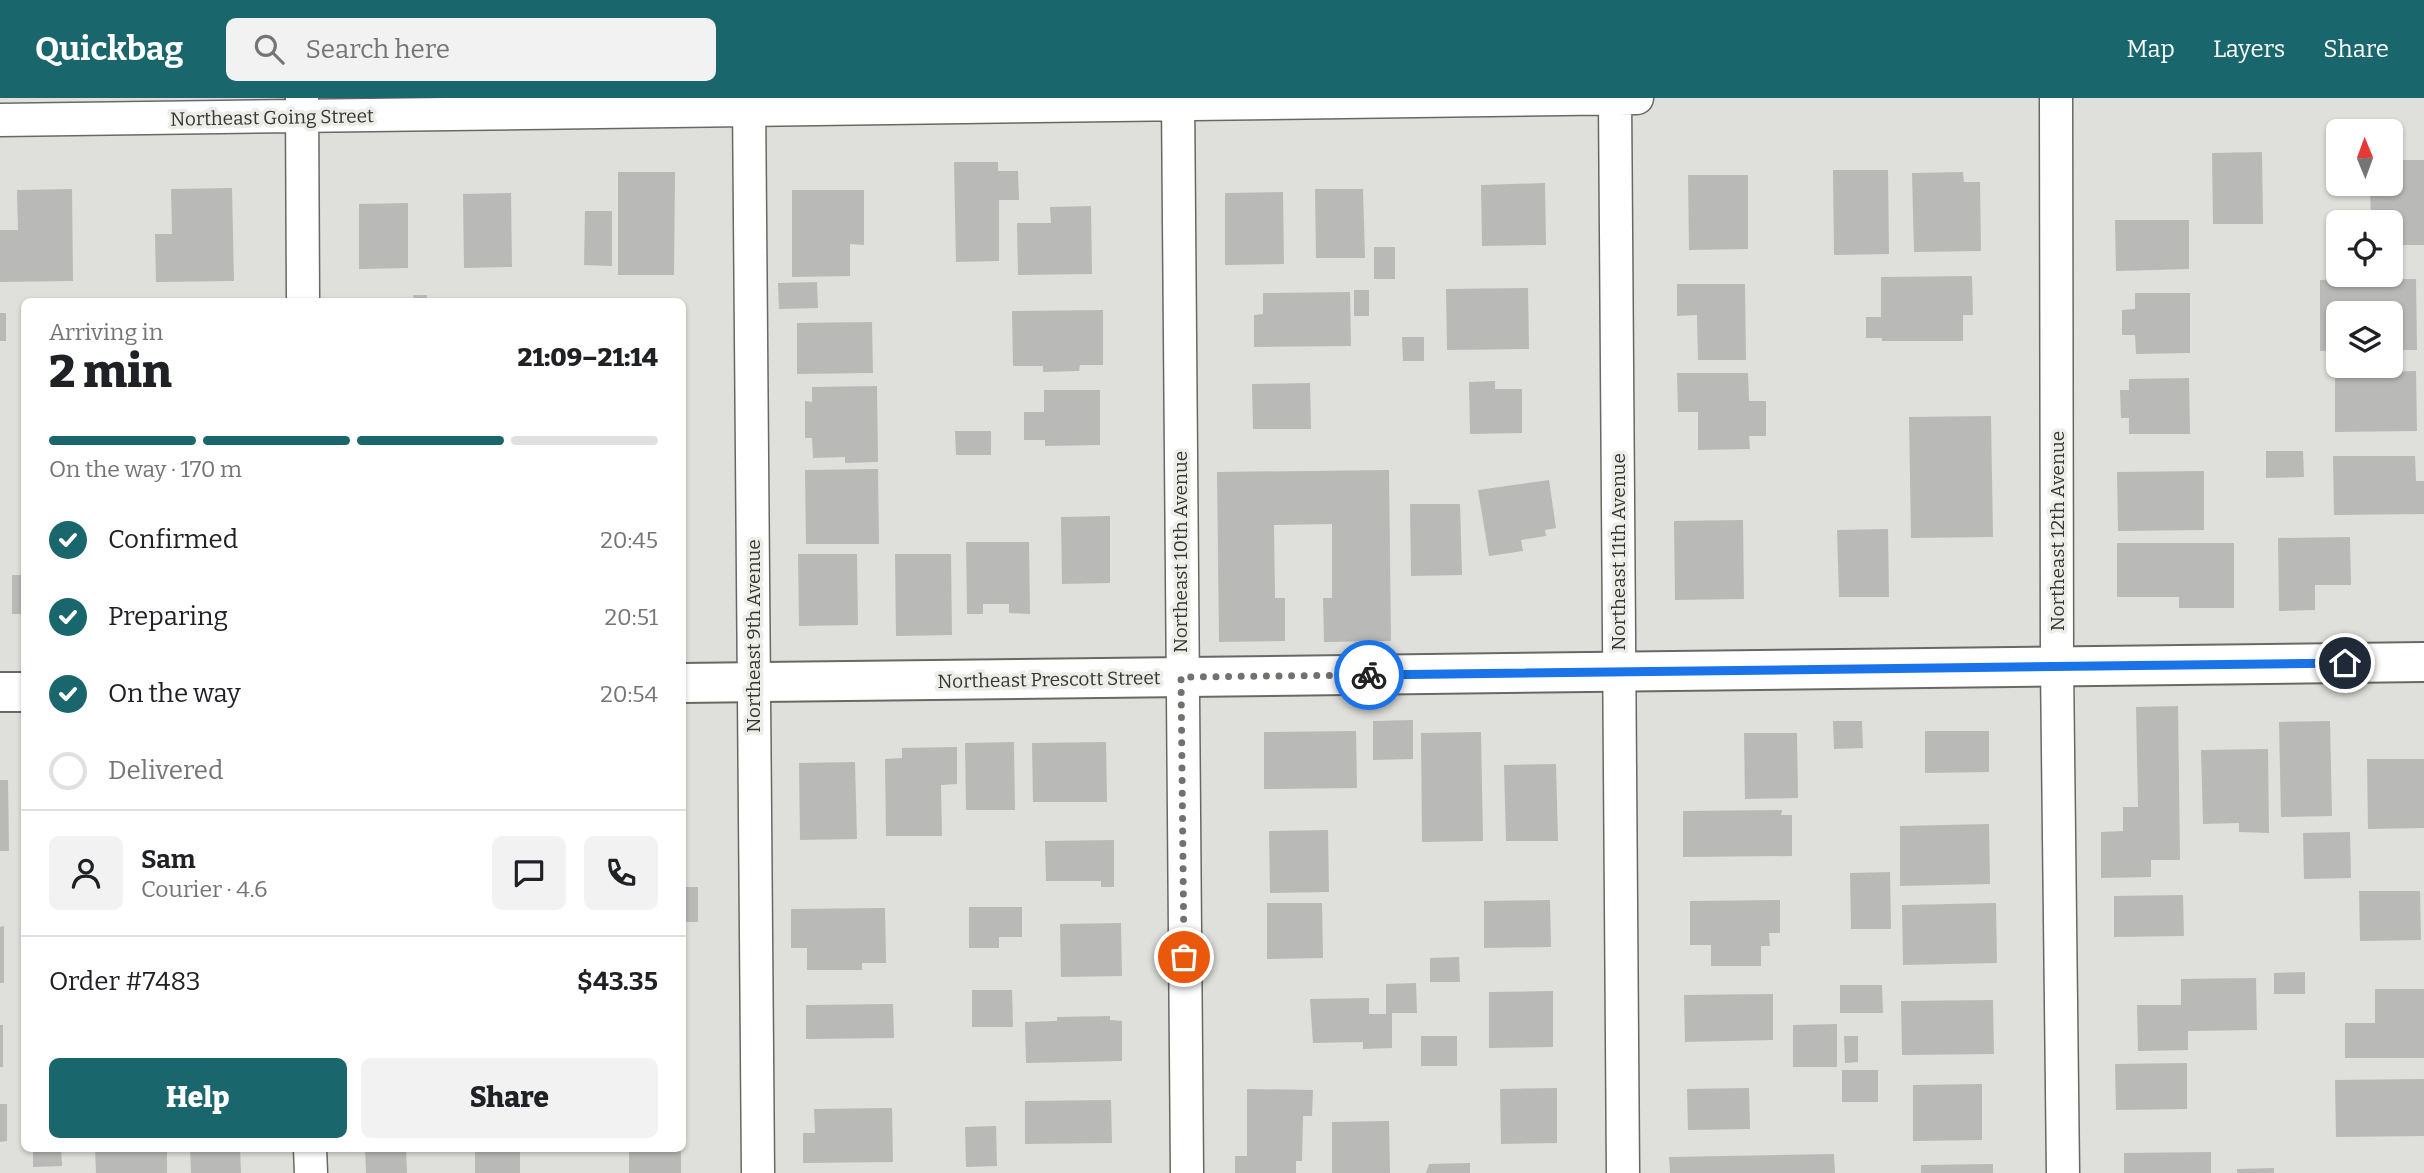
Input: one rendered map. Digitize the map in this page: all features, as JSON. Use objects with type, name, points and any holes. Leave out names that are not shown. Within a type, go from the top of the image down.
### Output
[{"type":"street","name":"Northeast 11th Avenue","points":[[1615,98],[1623,1173]]},
{"type":"street","name":"Northeast Going Street","points":[[0,121],[302,107],[1637,98]]},
{"type":"street","name":"Northeast 12th Avenue","points":[[2056,98],[2057,666],[2063,1173]]},
{"type":"street","name":"Northeast 10th Avenue","points":[[1178,101],[1187,1173]]},
{"type":"street","name":"Northeast 9th Avenue","points":[[749,104],[758,1173]]},
{"type":"street","points":[[302,107],[303,298]]},
{"type":"street","name":"Northeast Prescott Street","points":[[686,684],[2424,662]]},
{"type":"street","points":[[0,692],[21,692]]},
{"type":"street","points":[[310,1152],[311,1173]]},
{"type":"building","points":[[2262,152],[2263,224],[2213,224],[2212,153]]},
{"type":"building","points":[[2403,160],[2424,160],[2424,245],[2403,245],[2403,210],[2371,210],[2370,196],[2403,196]]},
{"type":"building","points":[[954,162],[998,162],[998,171],[1018,171],[1019,200],[999,200],[999,261],[956,262]]},
{"type":"building","points":[[1833,170],[1888,170],[1889,254],[1834,255]]},
{"type":"building","points":[[618,172],[675,172],[674,275],[618,275]]},
{"type":"building","points":[[1963,172],[1964,182],[1980,182],[1981,251],[1914,252],[1912,173]]},
{"type":"building","points":[[1688,175],[1748,175],[1748,249],[1689,250]]},
{"type":"building","points":[[1545,183],[1546,245],[1482,246],[1481,185]]},
{"type":"building","points":[[232,188],[234,281],[156,282],[155,234],[172,234],[171,189]]},
{"type":"building","points":[[72,189],[73,281],[0,282],[0,230],[18,230],[17,190]]},
{"type":"building","points":[[1315,189],[1363,189],[1365,258],[1316,258]]},
{"type":"building","points":[[792,190],[864,190],[864,245],[850,244],[850,276],[792,277]]},
{"type":"building","points":[[1283,192],[1284,264],[1225,265],[1225,193]]},
{"type":"building","points":[[511,193],[512,267],[464,268],[463,194]]},
{"type":"building","points":[[408,203],[408,268],[359,269],[359,204]]},
{"type":"building","points":[[1091,206],[1092,274],[1018,275],[1017,223],[1051,223],[1050,207]]},
{"type":"building","points":[[585,211],[612,211],[612,266],[584,265]]},
{"type":"building","points":[[2115,220],[2189,220],[2189,269],[2116,271]]},
{"type":"building","points":[[1374,247],[1395,247],[1395,279],[1374,279]]},
{"type":"building","points":[[1972,276],[1973,315],[1963,315],[1963,341],[1882,341],[1882,338],[1866,338],[1866,317],[1881,317],[1881,277]]},
{"type":"building","points":[[2403,279],[2416,279],[2417,350],[2403,350],[2403,301],[2326,301],[2326,351],[2320,351],[2320,280],[2326,280],[2326,287],[2403,287]]},
{"type":"building","points":[[817,282],[818,308],[779,309],[778,283]]},
{"type":"building","points":[[1677,284],[1745,284],[1746,360],[1698,360],[1697,315],[1677,316]]},
{"type":"building","points":[[1528,288],[1529,349],[1447,350],[1446,289]]},
{"type":"building","points":[[1354,290],[1369,290],[1369,316],[1354,316]]},
{"type":"building","points":[[1350,292],[1351,346],[1254,347],[1254,315],[1263,314],[1263,293]]},
{"type":"building","points":[[2135,293],[2190,293],[2190,353],[2136,354],[2135,335],[2122,335],[2122,310],[2135,309]]},
{"type":"building","points":[[413,295],[427,295],[427,298],[414,298]]},
{"type":"building","points":[[1103,310],[1103,365],[1080,365],[1079,371],[1043,372],[1043,366],[1013,366],[1012,311]]},
{"type":"building","points":[[0,313],[6,313],[6,341],[0,341]]},
{"type":"building","points":[[872,322],[873,373],[797,374],[797,323]]},
{"type":"building","points":[[1402,337],[1424,337],[1424,361],[1403,361]]},
{"type":"building","points":[[2403,371],[2416,371],[2417,431],[2335,432],[2335,378],[2403,378]]},
{"type":"building","points":[[1677,373],[1748,373],[1749,401],[1766,401],[1766,436],[1749,436],[1750,449],[1698,450],[1698,412],[1678,412]]},
{"type":"building","points":[[2189,378],[2190,434],[2129,434],[2129,418],[2121,418],[2120,390],[2129,390],[2129,379]]},
{"type":"building","points":[[1495,381],[1495,389],[1522,389],[1522,433],[1470,434],[1469,382]]},
{"type":"building","points":[[1310,383],[1311,429],[1253,429],[1252,384]]},
{"type":"building","points":[[877,386],[878,462],[845,463],[845,457],[813,458],[812,438],[805,438],[805,401],[812,402],[812,387]]},
{"type":"building","points":[[1044,390],[1100,390],[1100,445],[1045,446],[1045,440],[1024,440],[1024,412],[1044,412]]},
{"type":"building","points":[[1991,416],[1993,537],[1911,538],[1909,417]]},
{"type":"building","points":[[955,431],[991,431],[991,455],[956,455]]},
{"type":"building","points":[[2266,451],[2303,451],[2304,477],[2266,478]]},
{"type":"building","points":[[2333,456],[2415,456],[2416,481],[2424,481],[2424,514],[2334,515]]},
{"type":"building","points":[[878,469],[879,544],[806,544],[805,470]]},
{"type":"building","points":[[1389,470],[1391,641],[1324,642],[1323,598],[1332,598],[1332,524],[1274,525],[1275,598],[1285,598],[1285,641],[1219,642],[1217,472]]},
{"type":"building","points":[[2204,471],[2204,530],[2118,531],[2117,472]]},
{"type":"building","points":[[1549,480],[1556,528],[1545,530],[1546,536],[1521,540],[1523,551],[1489,556],[1478,490]]},
{"type":"building","points":[[1410,504],[1460,504],[1462,575],[1411,576]]},
{"type":"building","points":[[1110,516],[1110,583],[1062,584],[1061,517]]},
{"type":"building","points":[[1743,520],[1744,599],[1675,600],[1674,521]]},
{"type":"building","points":[[1888,529],[1889,597],[1839,597],[1837,530]]},
{"type":"building","points":[[2350,537],[2351,585],[2315,585],[2315,610],[2279,611],[2278,538]]},
{"type":"building","points":[[966,542],[1029,542],[1030,614],[1009,613],[1009,604],[983,604],[983,614],[967,614]]},
{"type":"building","points":[[2117,543],[2234,543],[2234,608],[2179,608],[2179,597],[2117,597]]},
{"type":"building","points":[[798,554],[857,554],[858,625],[799,626]]},
{"type":"building","points":[[895,554],[951,554],[952,635],[896,636]]},
{"type":"building","points":[[12,575],[21,575],[21,614],[12,614]]},
{"type":"building","points":[[2178,706],[2180,860],[2151,860],[2151,877],[2101,878],[2101,832],[2123,831],[2123,807],[2138,807],[2136,707]]},
{"type":"building","points":[[1413,720],[1413,759],[1373,760],[1373,721]]},
{"type":"building","points":[[1833,721],[1862,721],[1863,748],[1834,749]]},
{"type":"building","points":[[2330,721],[2332,816],[2281,817],[2279,722]]},
{"type":"building","points":[[1356,731],[1357,788],[1264,789],[1264,732]]},
{"type":"building","points":[[1925,731],[1989,731],[1989,772],[1925,773]]},
{"type":"building","points":[[1481,732],[1483,841],[1422,842],[1421,733]]},
{"type":"building","points":[[1744,733],[1797,733],[1798,798],[1745,799]]},
{"type":"building","points":[[1014,742],[1015,810],[966,810],[965,743]]},
{"type":"building","points":[[1106,742],[1107,802],[1033,802],[1032,743]]},
{"type":"building","points":[[957,747],[957,784],[941,785],[942,836],[886,836],[885,759],[902,758],[902,748]]},
{"type":"building","points":[[2268,749],[2269,833],[2239,832],[2239,823],[2203,824],[2201,750]]},
{"type":"building","points":[[2367,759],[2424,759],[2424,828],[2368,829]]},
{"type":"building","points":[[855,762],[857,839],[800,840],[799,763]]},
{"type":"building","points":[[1556,764],[1558,841],[1506,841],[1504,765]]},
{"type":"building","points":[[0,780],[8,780],[9,851],[0,851]]},
{"type":"building","points":[[1782,810],[1781,815],[1792,815],[1792,856],[1683,857],[1683,811]]},
{"type":"building","points":[[1989,824],[1990,884],[1900,886],[1900,826]]},
{"type":"building","points":[[1328,830],[1329,892],[1270,893],[1269,831]]},
{"type":"building","points":[[2350,832],[2351,878],[2304,879],[2303,833]]},
{"type":"building","points":[[1114,840],[1114,887],[1101,887],[1101,881],[1046,881],[1045,841]]},
{"type":"building","points":[[1890,872],[1891,929],[1851,929],[1850,873]]},
{"type":"building","points":[[686,887],[698,887],[698,922],[686,922]]},
{"type":"building","points":[[2359,891],[2420,891],[2421,940],[2360,941]]},
{"type":"building","points":[[2183,895],[2184,936],[2114,937],[2114,896]]},
{"type":"building","points":[[1550,900],[1551,947],[1484,948],[1484,901]]},
{"type":"building","points":[[1780,900],[1780,933],[1769,933],[1770,946],[1761,946],[1761,966],[1711,966],[1711,945],[1690,945],[1690,901]]},
{"type":"building","points":[[1267,903],[1322,903],[1323,958],[1267,959]]},
{"type":"building","points":[[1996,903],[1997,963],[1903,965],[1902,905]]},
{"type":"building","points":[[969,907],[1022,907],[1022,937],[999,937],[999,948],[969,948]]},
{"type":"building","points":[[885,908],[886,963],[862,963],[862,970],[807,970],[807,948],[791,948],[791,909]]},
{"type":"building","points":[[1121,923],[1122,976],[1061,977],[1060,924]]},
{"type":"building","points":[[4,926],[4,983],[0,983],[0,927]]},
{"type":"building","points":[[1459,957],[1460,982],[1430,982],[1430,958]]},
{"type":"building","points":[[2305,972],[2305,994],[2274,994],[2274,973]]},
{"type":"building","points":[[2256,978],[2257,1030],[2188,1031],[2188,1050],[2138,1051],[2137,1005],[2181,1005],[2181,979]]},
{"type":"building","points":[[1416,983],[1417,1013],[1392,1013],[1392,1048],[1363,1049],[1363,1042],[1313,1043],[1310,999],[1369,998],[1369,1014],[1386,1014],[1386,984]]},
{"type":"building","points":[[1840,985],[1882,985],[1883,1013],[1840,1013]]},
{"type":"building","points":[[2375,989],[2424,989],[2424,1058],[2345,1058],[2345,1023],[2375,1023]]},
{"type":"building","points":[[972,990],[1012,990],[1013,1027],[972,1027]]},
{"type":"building","points":[[1553,991],[1553,1047],[1489,1048],[1489,992]]},
{"type":"building","points":[[1773,994],[1773,1040],[1685,1042],[1684,995]]},
{"type":"building","points":[[1993,1000],[1994,1054],[1902,1055],[1901,1001]]},
{"type":"building","points":[[893,1004],[894,1038],[806,1039],[806,1005]]},
{"type":"building","points":[[1110,1016],[1110,1020],[1122,1021],[1122,1061],[1026,1063],[1025,1022],[1057,1021],[1057,1017]]},
{"type":"building","points":[[1837,1024],[1837,1067],[1793,1067],[1793,1025]]},
{"type":"building","points":[[0,1025],[3,1025],[3,1067],[0,1067]]},
{"type":"building","points":[[1421,1036],[1457,1036],[1457,1066],[1421,1066]]},
{"type":"building","points":[[1844,1036],[1858,1036],[1858,1062],[1845,1063]]},
{"type":"building","points":[[2187,1063],[2187,1109],[2116,1110],[2115,1064]]},
{"type":"building","points":[[1842,1070],[1878,1070],[1878,1102],[1842,1102]]},
{"type":"building","points":[[2424,1079],[2424,1136],[2336,1137],[2335,1080]]},
{"type":"building","points":[[1982,1084],[1982,1140],[1913,1141],[1913,1085]]},
{"type":"building","points":[[1557,1088],[1557,1143],[1501,1144],[1500,1089]]},
{"type":"building","points":[[1749,1088],[1750,1129],[1688,1130],[1687,1089]]},
{"type":"building","points":[[1247,1089],[1313,1090],[1312,1116],[1303,1116],[1302,1161],[1296,1161],[1296,1173],[1235,1173],[1235,1156],[1247,1156]]},
{"type":"building","points":[[1111,1100],[1112,1143],[1025,1144],[1025,1101]]},
{"type":"building","points":[[0,1104],[7,1104],[7,1141],[0,1142]]},
{"type":"building","points":[[892,1108],[893,1162],[803,1163],[803,1133],[815,1133],[814,1109]]},
{"type":"building","points":[[1389,1121],[1390,1173],[1332,1173],[1332,1122]]},
{"type":"building","points":[[996,1126],[997,1166],[966,1167],[965,1127]]},
{"type":"building","points":[[33,1152],[61,1152],[62,1166],[33,1167]]},
{"type":"building","points":[[95,1152],[167,1152],[167,1173],[96,1173]]},
{"type":"building","points":[[190,1152],[240,1152],[241,1173],[191,1173]]},
{"type":"building","points":[[365,1152],[406,1152],[407,1173],[366,1173]]},
{"type":"building","points":[[475,1152],[520,1152],[520,1173],[475,1173]]},
{"type":"building","points":[[629,1152],[681,1152],[681,1173],[629,1173]]},
{"type":"building","points":[[2211,1152],[2211,1173],[2124,1173],[2124,1153]]},
{"type":"building","points":[[1834,1154],[1835,1173],[1670,1173],[1669,1157]]},
{"type":"building","points":[[1470,1163],[1470,1173],[1426,1173],[1429,1164]]},
{"type":"building","points":[[1993,1164],[1993,1173],[1921,1173],[1921,1165]]},
{"type":"building","points":[[2274,1168],[2274,1173],[2237,1173],[2237,1169]]},
{"type":"way so far","points":[[1184,957],[1181,677],[1369,675]]},
{"type":"route","points":[[1369,675],[2345,663]]}]
